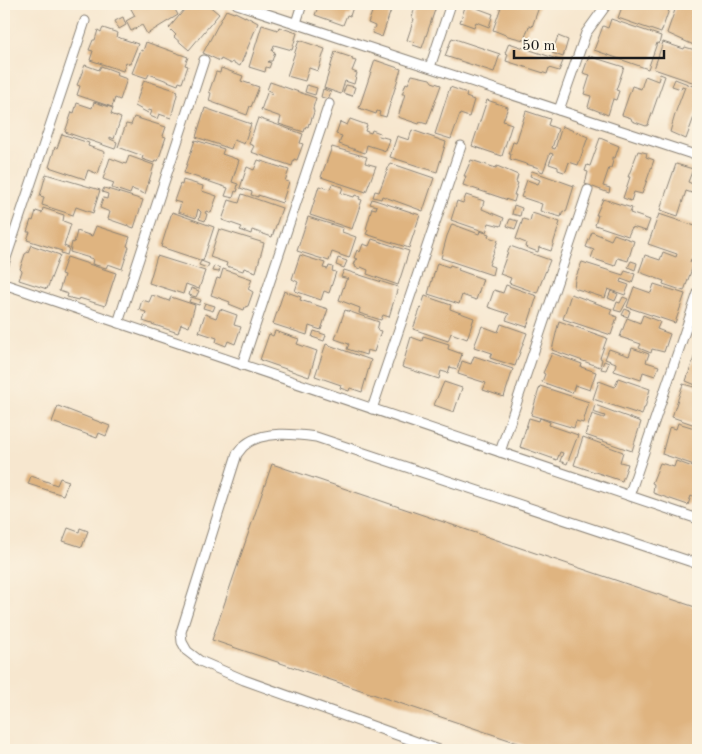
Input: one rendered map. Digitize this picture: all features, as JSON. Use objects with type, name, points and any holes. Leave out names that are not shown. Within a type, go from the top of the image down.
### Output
[{"type":"lane","points":[[237,4],[559,110],[698,153]]},
{"type":"lane","points":[[296,23],[302,4]]},
{"type":"lane","points":[[430,68],[451,4]]},
{"type":"lane","points":[[559,110],[586,33],[607,4]]},
{"type":"lane","points":[[4,264],[85,21]]},
{"type":"lane","points":[[118,323],[204,60]]},
{"type":"lane","points":[[242,365],[329,104]]},
{"type":"lane","points":[[372,409],[462,146]]},
{"type":"lane","points":[[500,452],[588,190]]},
{"type":"lane","points":[[4,284],[698,519]]},
{"type":"lane","points":[[629,496],[698,293]]},
{"type":"lane","points":[[439,750],[244,680],[200,661],[187,651],[182,642],[181,632],[238,454],[244,445],[255,439],[273,434],[295,434],[316,437],[698,564]]},
{"type":"building","points":[[136,4],[178,4],[173,6],[178,15],[147,34],[142,25],[131,31],[126,21],[135,16],[130,7]]},
{"type":"building","points":[[189,4],[193,4],[199,9],[204,4],[207,4],[219,14],[189,50],[174,37],[176,35],[169,28]]},
{"type":"building","points":[[319,4],[354,4],[350,16],[347,15],[343,25],[315,15]]},
{"type":"building","points":[[375,4],[393,4],[382,37],[372,33],[375,26],[368,23]]},
{"type":"building","points":[[419,4],[437,4],[422,48],[413,45],[414,42],[407,40],[414,19],[412,18],[415,6],[418,7]]},
{"type":"building","points":[[466,4],[493,14],[489,27],[476,22],[474,27],[460,22]]},
{"type":"building","points":[[502,4],[540,4],[532,27],[529,26],[524,40],[493,30]]},
{"type":"building","points":[[623,4],[671,4],[661,33],[618,18]]},
{"type":"building","points":[[677,4],[698,4],[698,29],[696,34],[698,35],[698,47],[667,33]]},
{"type":"building","points":[[226,10],[245,16],[258,23],[240,66],[221,59],[220,61],[203,53]]},
{"type":"building","points":[[123,17],[126,25],[119,29],[115,21]]},
{"type":"building","points":[[611,19],[661,36],[648,69],[594,50],[603,26],[608,28]]},
{"type":"building","points":[[262,25],[278,30],[279,27],[297,33],[292,50],[274,45],[272,51],[275,52],[272,61],[268,62],[271,63],[269,68],[266,67],[265,72],[249,67]]},
{"type":"building","points":[[103,28],[118,33],[117,37],[138,44],[130,64],[126,62],[123,71],[90,60],[93,51],[89,50],[93,40],[95,40],[98,30],[101,32]]},
{"type":"building","points":[[558,36],[568,40],[563,57],[552,53]]},
{"type":"building","points":[[452,38],[500,54],[494,72],[445,56]]},
{"type":"building","points":[[299,40],[325,49],[318,71],[309,68],[305,81],[287,76]]},
{"type":"building","points":[[146,42],[188,57],[185,65],[188,66],[182,83],[179,82],[178,85],[149,74],[147,78],[132,73]]},
{"type":"building","points":[[663,42],[684,49],[685,47],[695,50],[694,53],[698,54],[698,84],[654,69]]},
{"type":"building","points":[[509,43],[563,61],[559,71],[549,68],[547,74],[506,61],[508,54],[505,53]]},
{"type":"building","points":[[335,52],[353,58],[352,60],[356,61],[352,71],[357,73],[354,84],[345,81],[341,94],[324,88]]},
{"type":"building","points":[[589,56],[624,67],[616,90],[619,91],[616,100],[613,99],[608,115],[588,107],[591,96],[584,94],[590,75],[583,73]]},
{"type":"building","points":[[375,60],[401,69],[386,117],[379,115],[380,112],[377,111],[376,114],[359,108]]},
{"type":"building","points":[[85,65],[99,70],[101,66],[117,72],[116,75],[127,79],[120,100],[115,98],[112,107],[77,95],[80,86],[77,85]]},
{"type":"building","points":[[221,68],[243,76],[241,81],[259,87],[247,115],[209,101],[211,93],[209,92],[216,72],[220,73]]},
{"type":"building","points":[[660,74],[665,76],[648,125],[632,121],[631,118],[622,115],[632,86],[641,89],[645,76],[658,81]]},
{"type":"building","points":[[412,75],[430,79],[432,82],[441,85],[427,124],[420,122],[419,124],[398,117],[405,94],[402,94],[406,83],[408,84]]},
{"type":"building","points":[[675,79],[698,87],[698,106],[686,139],[670,132],[685,87],[682,86],[681,89],[672,86]]},
{"type":"building","points":[[144,80],[178,91],[171,118],[159,114],[157,119],[150,116],[152,111],[149,110],[148,113],[135,106]]},
{"type":"building","points":[[270,82],[316,98],[310,124],[308,127],[306,126],[304,132],[279,124],[281,117],[261,110],[267,93],[271,94],[272,92],[267,90]]},
{"type":"building","points":[[307,85],[317,88],[315,95],[305,92]]},
{"type":"building","points":[[346,85],[355,87],[352,96],[343,93]]},
{"type":"building","points":[[450,87],[467,93],[466,97],[474,100],[469,117],[460,114],[451,139],[435,134]]},
{"type":"building","points":[[323,89],[331,92],[328,99],[321,97]]},
{"type":"building","points":[[487,100],[508,107],[503,121],[512,124],[502,156],[472,146]]},
{"type":"building","points":[[94,102],[113,108],[111,114],[121,118],[114,139],[110,137],[110,139],[117,142],[115,149],[65,132],[77,103],[92,108]]},
{"type":"building","points":[[205,108],[251,124],[244,144],[234,140],[231,149],[196,137]]},
{"type":"building","points":[[526,111],[550,119],[548,125],[558,129],[552,148],[555,149],[562,126],[588,137],[578,165],[569,162],[566,171],[558,170],[558,167],[549,164],[553,154],[550,153],[543,172],[538,170],[539,168],[510,159],[511,154],[509,154],[513,142],[516,143]]},
{"type":"building","points":[[134,117],[166,127],[163,136],[166,137],[158,161],[155,160],[154,163],[142,159],[143,156],[118,147],[126,124],[131,125]]},
{"type":"building","points":[[258,118],[303,134],[300,143],[303,144],[297,160],[294,159],[292,166],[251,152],[254,146],[249,144]]},
{"type":"building","points":[[350,119],[367,125],[365,131],[371,133],[372,130],[380,133],[379,136],[390,139],[386,151],[367,145],[365,153],[339,144],[342,136],[336,134],[340,122],[347,125]]},
{"type":"building","points":[[412,130],[446,142],[437,172],[390,157],[397,136],[409,140]]},
{"type":"building","points":[[62,134],[89,143],[88,146],[105,152],[98,174],[88,170],[85,179],[49,167],[55,147],[57,148]]},
{"type":"building","points":[[600,138],[619,146],[615,158],[612,157],[611,168],[609,168],[603,186],[610,188],[609,193],[585,184],[588,172],[585,171],[587,165],[590,166]]},
{"type":"building","points":[[195,140],[224,149],[222,154],[239,160],[232,182],[238,184],[238,189],[237,192],[235,191],[233,198],[225,196],[228,188],[184,173]]},
{"type":"building","points":[[332,147],[367,157],[365,163],[376,166],[366,192],[321,177]]},
{"type":"building","points":[[638,151],[647,153],[646,157],[654,160],[642,194],[634,192],[631,201],[623,198],[630,177],[628,177]]},
{"type":"building","points":[[129,156],[154,165],[145,194],[132,189],[130,194],[112,188],[114,183],[103,179],[110,158],[126,164]]},
{"type":"building","points":[[258,160],[289,170],[285,181],[289,182],[282,203],[258,195],[258,197],[251,195],[252,192],[240,188],[247,167],[254,170]]},
{"type":"building","points":[[471,160],[496,168],[497,166],[518,175],[514,202],[463,185],[466,176],[464,176]]},
{"type":"building","points":[[390,163],[434,178],[423,211],[382,196],[381,199],[373,197],[375,191],[379,192]]},
{"type":"building","points":[[676,164],[693,169],[688,182],[695,185],[692,193],[686,191],[678,216],[660,210]]},
{"type":"building","points":[[532,171],[574,186],[566,212],[563,211],[561,217],[540,211],[542,204],[521,197],[527,180],[538,184],[540,180],[530,176]]},
{"type":"building","points":[[46,174],[100,190],[93,213],[76,207],[73,215],[42,205],[44,197],[40,196]]},
{"type":"building","points":[[183,180],[203,186],[202,191],[217,196],[211,213],[206,211],[205,213],[207,214],[205,221],[199,219],[201,212],[198,209],[196,218],[178,212],[181,203],[174,201]]},
{"type":"building","points":[[332,184],[343,187],[341,193],[354,197],[355,195],[362,200],[352,229],[310,215],[319,186],[330,189]]},
{"type":"building","points":[[104,188],[143,200],[134,228],[108,219],[110,212],[100,208],[103,198],[107,199],[108,194],[102,192]]},
{"type":"building","points":[[242,194],[282,208],[272,237],[252,230],[251,234],[240,230],[242,227],[222,220],[229,200],[239,203]]},
{"type":"building","points":[[466,195],[484,201],[482,209],[504,218],[501,226],[489,223],[486,232],[451,220],[457,201],[463,203]]},
{"type":"building","points":[[372,199],[420,215],[409,248],[366,234],[372,208],[376,209],[377,206],[370,204]]},
{"type":"building","points":[[603,199],[632,208],[630,213],[650,220],[646,231],[632,227],[628,236],[595,225],[598,215],[596,215]]},
{"type":"building","points":[[514,205],[522,208],[520,216],[512,214]]},
{"type":"building","points":[[43,208],[64,215],[63,221],[71,224],[64,246],[69,248],[67,255],[61,253],[62,251],[27,240],[30,232],[27,232],[31,220],[33,221],[36,211],[42,213]]},
{"type":"building","points":[[172,212],[214,227],[203,261],[161,247]]},
{"type":"building","points":[[532,213],[560,222],[551,251],[539,247],[538,252],[525,247],[526,243],[516,239],[523,219],[530,221]]},
{"type":"building","points":[[659,214],[698,227],[698,254],[696,260],[691,259],[690,262],[694,263],[684,291],[663,284],[664,281],[639,272],[645,255],[660,260],[663,252],[676,257],[677,254],[648,244]]},
{"type":"building","points":[[308,217],[343,228],[342,232],[356,237],[349,258],[332,252],[329,261],[297,251]]},
{"type":"building","points":[[510,219],[518,221],[515,229],[507,226]]},
{"type":"building","points":[[452,224],[479,234],[480,231],[489,234],[488,237],[498,240],[489,265],[494,267],[492,275],[441,258]]},
{"type":"building","points":[[96,226],[130,237],[122,269],[108,264],[106,268],[92,264],[93,259],[70,252],[77,231],[92,236]]},
{"type":"building","points":[[219,229],[264,243],[256,272],[244,268],[243,271],[226,266],[227,263],[210,257]]},
{"type":"building","points":[[592,232],[611,240],[614,234],[634,241],[628,261],[618,258],[615,266],[591,258],[594,250],[586,247]]},
{"type":"building","points":[[372,239],[409,251],[398,285],[367,274],[368,270],[361,267],[360,269],[355,267],[356,265],[354,265],[358,259],[354,258],[357,250],[360,252],[363,244],[369,246]]},
{"type":"building","points":[[31,245],[60,255],[47,289],[19,280],[25,254]]},
{"type":"building","points":[[510,246],[550,260],[537,293],[509,283],[511,278],[500,274]]},
{"type":"building","points":[[300,255],[325,263],[323,268],[333,267],[332,271],[336,272],[329,293],[324,291],[321,300],[295,291],[298,282],[292,279]]},
{"type":"building","points":[[157,256],[205,271],[199,289],[186,284],[183,294],[149,283]]},
{"type":"building","points":[[67,257],[116,273],[105,306],[79,298],[78,300],[67,297],[68,294],[59,291],[64,275],[61,274]]},
{"type":"building","points":[[338,258],[347,261],[344,268],[336,265]]},
{"type":"building","points":[[201,261],[209,264],[207,268],[199,265]]},
{"type":"building","points":[[631,261],[637,263],[635,270],[628,267]]},
{"type":"building","points":[[582,262],[623,275],[625,271],[635,274],[632,283],[621,279],[620,282],[629,285],[625,295],[608,289],[605,298],[574,288],[575,279]]},
{"type":"building","points":[[437,263],[459,268],[458,270],[483,279],[476,300],[462,295],[459,304],[428,294]]},
{"type":"building","points":[[214,266],[220,268],[219,272],[212,271]]},
{"type":"building","points":[[223,269],[252,279],[248,289],[253,292],[248,306],[244,310],[211,295],[217,278],[220,279]]},
{"type":"building","points":[[344,270],[398,287],[389,317],[383,315],[381,320],[359,313],[360,308],[339,300],[346,280],[349,279],[341,277]]},
{"type":"building","points":[[654,284],[685,294],[675,323],[627,307],[634,287],[651,293]]},
{"type":"building","points":[[506,285],[537,296],[527,327],[506,320],[509,314],[488,307],[494,290],[503,293]]},
{"type":"building","points":[[191,288],[199,291],[196,297],[189,295]]},
{"type":"building","points":[[284,291],[301,297],[300,300],[328,309],[321,330],[309,326],[307,335],[273,324]]},
{"type":"building","points":[[611,291],[618,294],[615,301],[608,298]]},
{"type":"building","points":[[571,294],[612,309],[610,314],[617,317],[611,335],[563,319]]},
{"type":"building","points":[[152,295],[169,301],[171,297],[195,305],[189,327],[181,324],[178,333],[143,321],[146,312],[139,310],[142,300],[149,302]]},
{"type":"building","points":[[425,296],[451,305],[450,309],[474,318],[467,339],[451,333],[448,341],[413,329]]},
{"type":"building","points":[[191,297],[201,300],[199,305],[189,302]]},
{"type":"building","points":[[623,297],[628,299],[621,312],[614,310],[617,302],[620,303]]},
{"type":"building","points":[[205,303],[215,306],[213,311],[203,308]]},
{"type":"building","points":[[220,309],[237,315],[234,325],[241,327],[235,344],[228,341],[226,346],[216,342],[217,338],[199,332],[205,314],[216,318]]},
{"type":"building","points":[[625,309],[630,311],[628,317],[622,315]]},
{"type":"building","points":[[345,310],[379,322],[377,330],[381,331],[374,352],[367,350],[366,355],[347,349],[349,344],[335,339]]},
{"type":"building","points":[[643,315],[660,322],[657,329],[670,334],[664,352],[652,349],[651,353],[639,348],[641,344],[620,337],[627,318],[640,323]]},
{"type":"building","points":[[559,321],[607,338],[600,358],[602,359],[600,367],[552,350]]},
{"type":"building","points":[[501,324],[527,333],[515,366],[490,358],[492,353],[474,347],[482,326],[498,332]]},
{"type":"building","points":[[275,331],[299,339],[297,344],[317,351],[309,377],[260,360],[269,334],[273,336]]},
{"type":"building","points":[[314,331],[326,335],[324,341],[312,337]]},
{"type":"building","points":[[423,336],[449,344],[448,349],[462,354],[457,369],[450,367],[448,373],[441,371],[439,379],[402,367],[411,337],[422,341]]},
{"type":"building","points":[[326,344],[371,360],[362,392],[350,388],[349,391],[340,388],[341,385],[315,376]]},
{"type":"building","points":[[698,346],[698,386],[686,381]]},
{"type":"building","points":[[632,348],[649,354],[646,362],[659,366],[655,376],[643,372],[641,380],[614,371],[616,363],[605,359],[609,349],[629,356]]},
{"type":"building","points":[[552,353],[582,364],[581,367],[596,372],[590,390],[575,385],[572,393],[542,382],[545,374],[543,373]]},
{"type":"building","points":[[474,356],[513,369],[504,397],[483,390],[486,383],[458,374],[462,361],[471,364]]},
{"type":"building","points":[[604,361],[609,363],[606,370],[601,369]]},
{"type":"building","points":[[618,378],[650,389],[642,415],[593,399],[599,381],[615,387]]},
{"type":"building","points":[[444,382],[462,388],[454,412],[434,405]]},
{"type":"building","points":[[683,384],[698,388],[698,426],[672,417]]},
{"type":"building","points":[[540,386],[589,402],[583,423],[576,421],[574,428],[531,415]]},
{"type":"building","points":[[595,405],[641,422],[632,451],[585,435],[592,414],[604,418],[605,416],[593,412]]},
{"type":"building","points":[[58,406],[110,426],[106,436],[99,433],[97,438],[52,422]]},
{"type":"building","points":[[529,418],[539,421],[540,418],[550,422],[549,425],[578,435],[567,464],[560,461],[563,453],[560,452],[557,460],[520,447]]},
{"type":"building","points":[[678,423],[698,429],[697,466],[662,454],[669,428],[676,429]]},
{"type":"building","points":[[583,437],[623,452],[620,462],[628,464],[622,481],[574,465]]},
{"type":"building","points":[[676,461],[698,469],[698,489],[695,498],[691,496],[688,505],[653,493],[654,484],[652,483],[660,463],[674,467]]},
{"type":"building","points":[[272,464],[698,608],[698,750],[539,750],[212,640]]},
{"type":"building","points":[[31,476],[57,485],[60,478],[69,481],[63,495],[28,484]]},
{"type":"building","points":[[68,528],[79,532],[80,528],[88,531],[82,547],[63,541]]}]
